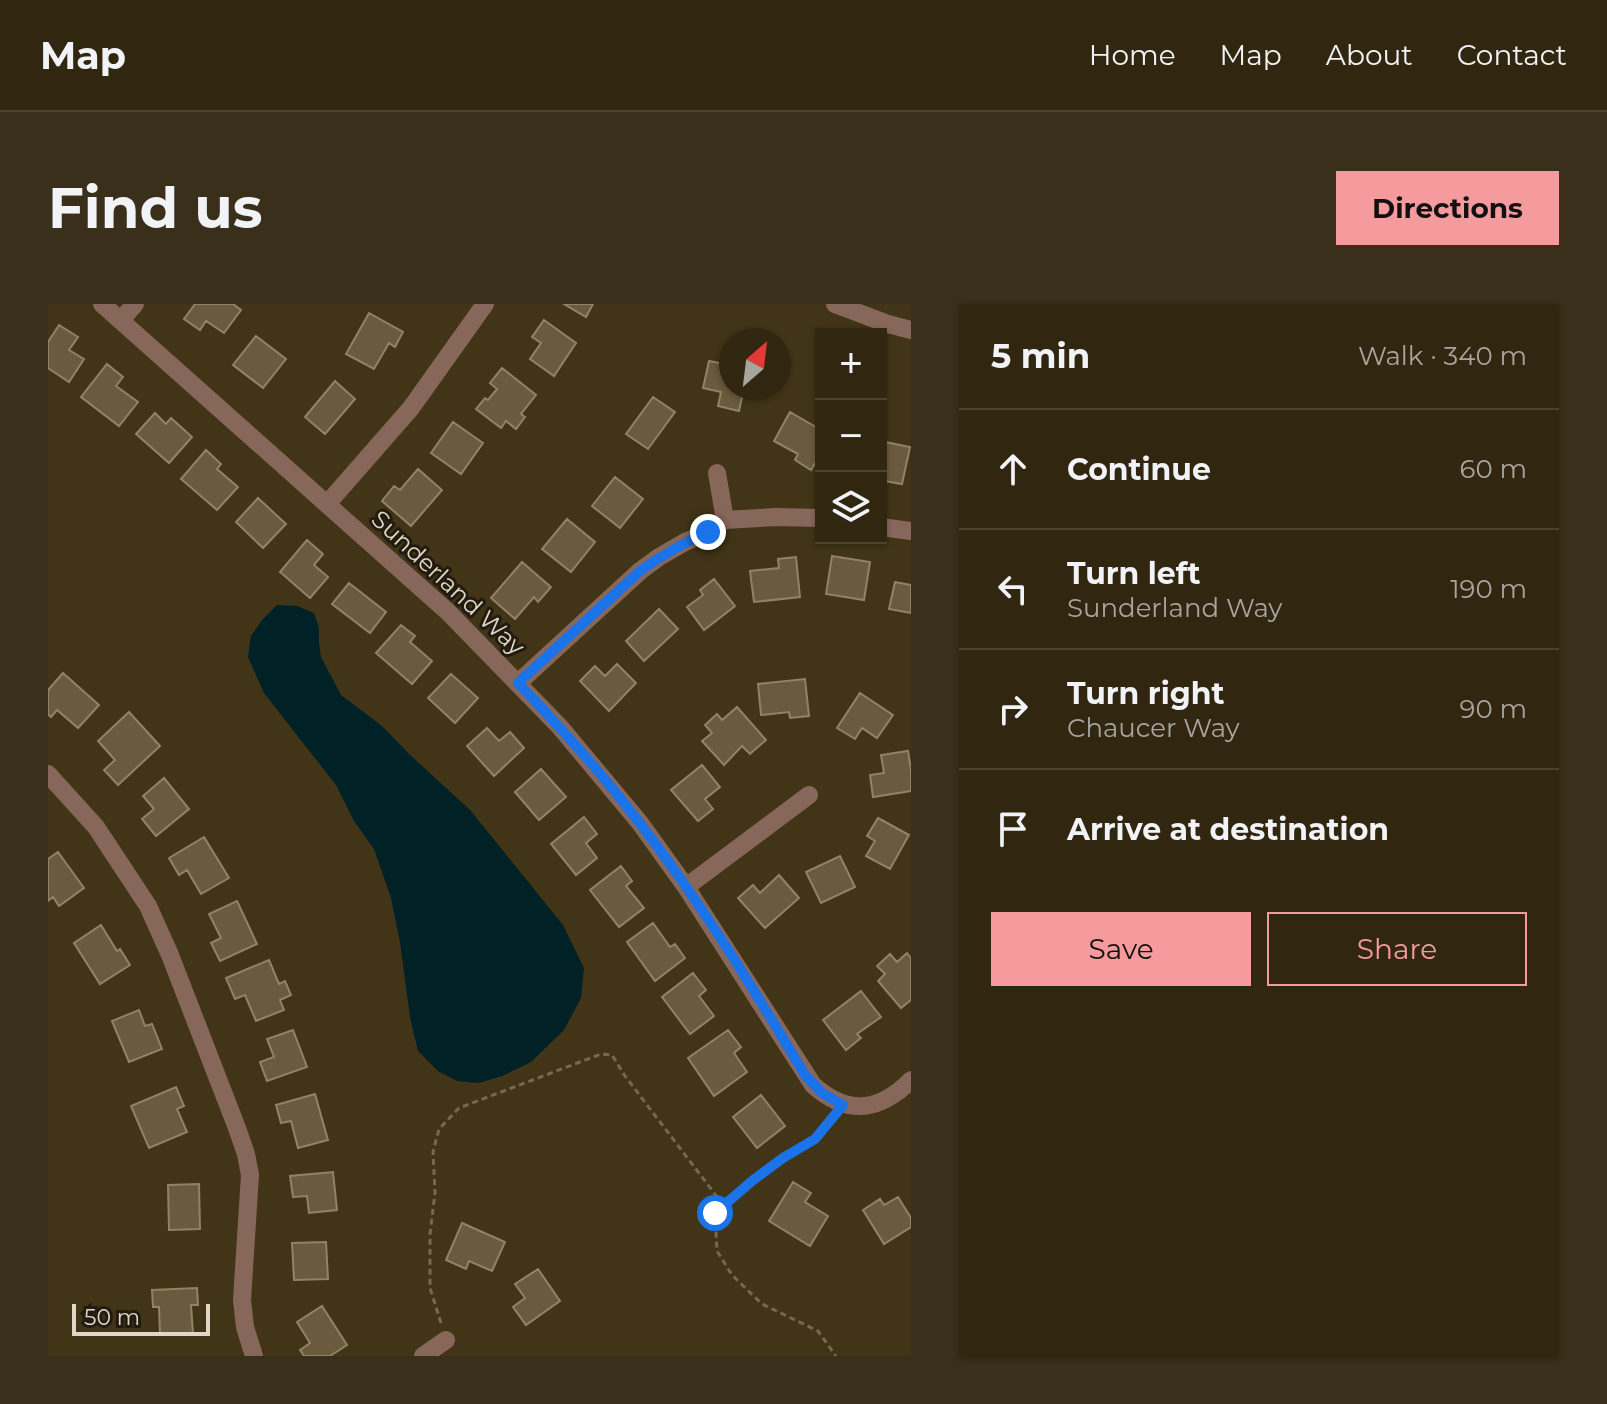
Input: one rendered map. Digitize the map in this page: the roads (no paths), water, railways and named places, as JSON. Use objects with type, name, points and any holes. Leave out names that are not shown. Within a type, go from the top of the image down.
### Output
[{"type":"street","name":"Sunderland Way","points":[[102,304],[448,612],[560,727],[640,823],[686,887],[805,1075],[822,1093],[843,1105],[867,1106],[899,1092],[911,1080]]},
{"type":"street","points":[[121,320],[135,304]]},
{"type":"street","points":[[327,504],[411,408],[485,304]]},
{"type":"street","points":[[835,304],[911,330]]},
{"type":"street","points":[[717,473],[725,520]]},
{"type":"street","points":[[518,683],[640,571],[685,542],[725,520],[815,518]]},
{"type":"street","points":[[887,528],[911,531]]},
{"type":"street","points":[[48,774],[96,827],[148,906],[237,1128],[250,1175],[242,1300],[245,1327],[254,1356]]},
{"type":"street","points":[[686,887],[809,795]]},
{"type":"street","points":[[423,1356],[446,1340]]},
{"type":"water","points":[[277,605],[297,606],[314,613],[319,628],[321,657],[341,695],[382,726],[470,810],[563,925],[584,968],[581,998],[564,1030],[531,1062],[479,1083],[457,1081],[438,1071],[418,1051],[391,898],[374,849],[354,821],[336,785],[264,693],[248,657],[251,636]]}]
